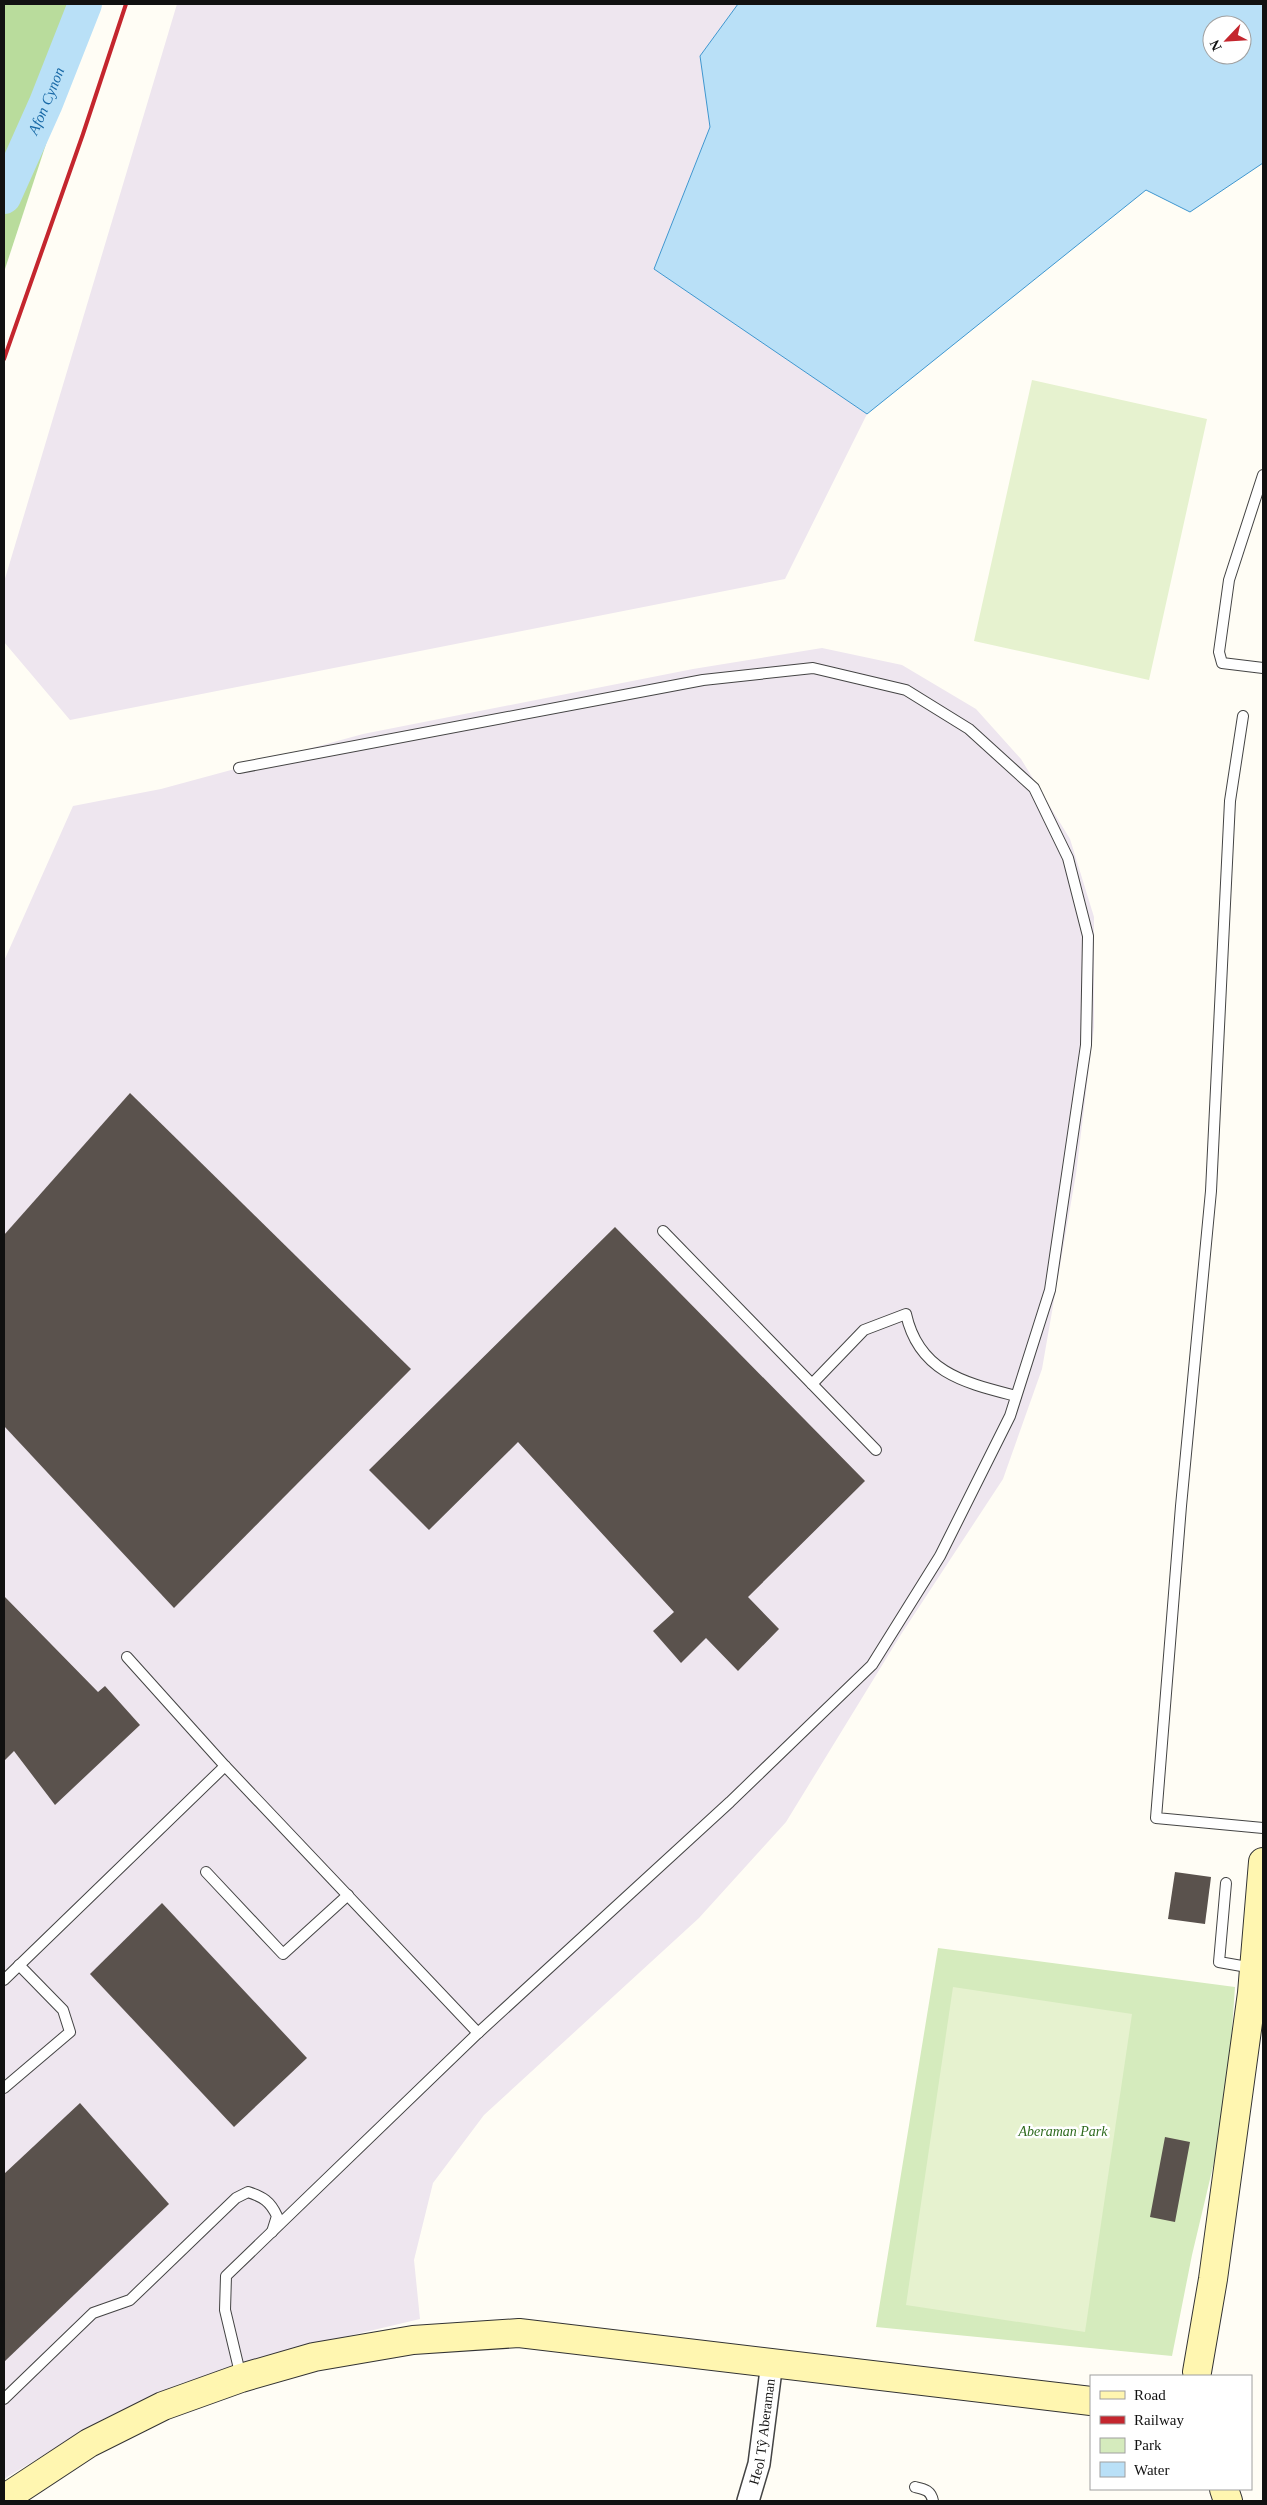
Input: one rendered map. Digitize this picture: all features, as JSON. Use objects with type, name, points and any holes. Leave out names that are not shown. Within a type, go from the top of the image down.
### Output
[{"type":"main road","points":[[1195,2375],[1213,2279],[1256,1962],[1263,1862]]},
{"type":"main road","points":[[4,2499],[89,2443],[163,2406],[241,2378],[314,2357],[413,2340],[519,2333],[1090,2401]]},
{"type":"street","name":"Heol Tŷ Aberaman","points":[[748,2501],[759,2464],[772,2362]]},
{"type":"lane","points":[[1263,475],[1229,580],[1219,652],[1222,663],[1263,668]]},
{"type":"lane","points":[[239,768],[702,680],[813,668],[906,690],[969,729],[1034,788],[1068,858],[1088,936],[1086,1045],[1050,1290],[1010,1416],[940,1556],[872,1666],[730,1802],[478,2033],[226,2276],[225,2310],[241,2378]]},
{"type":"lane","points":[[1244,716],[1230,801],[1211,1191],[1181,1506],[1156,1818],[1263,1828]]},
{"type":"lane","points":[[663,1231],[876,1450]]},
{"type":"lane","points":[[812,1384],[864,1330],[906,1314],[909,1328],[932,1364],[968,1384],[1016,1396]]},
{"type":"lane","points":[[127,1657],[225,1766],[478,2033]]},
{"type":"lane","points":[[4,1980],[225,1766]]},
{"type":"lane","points":[[206,1872],[283,1954],[348,1895]]},
{"type":"lane","points":[[1226,1883],[1219,1962],[1256,1962]]},
{"type":"lane","points":[[4,2088],[70,2032],[63,2010],[19,1965]]},
{"type":"lane","points":[[4,2399],[93,2313],[130,2300],[236,2198],[248,2192],[262,2196],[270,2203],[277,2216],[271,2233]]},
{"type":"lane","points":[[915,2487],[927,2490],[934,2501]]},
{"type":"shaded area","points":[[177,4],[738,4],[700,56],[710,127],[654,269],[867,414],[785,579],[70,720],[4,642],[4,582]]},
{"type":"shaded area","points":[[822,648],[902,665],[976,709],[1021,759],[1070,839],[1094,917],[1094,1027],[1076,1174],[1042,1369],[1003,1479],[900,1636],[786,1822],[699,1918],[484,2115],[433,2183],[414,2260],[420,2319],[306,2346],[179,2384],[105,2418],[4,2479],[4,961],[73,806],[161,789],[363,734],[693,669]]},
{"type":"green space","points":[[4,4],[92,4],[4,272]]},
{"type":"green space","points":[[1032,380],[1207,419],[1149,680],[974,641]]},
{"type":"green space","name":"Aberaman Park","points":[[938,1948],[1235,1987],[1231,2044],[1215,2158],[1192,2255],[1172,2356],[876,2327]]},
{"type":"green space","points":[[953,1987],[1132,2014],[1085,2332],[906,2305]]},
{"type":"water","points":[[738,4],[1263,4],[1263,163],[1190,212],[1146,190],[867,414],[654,269],[710,127],[700,56]]},
{"type":"building","points":[[130,1093],[411,1369],[174,1608],[4,1426],[4,1235]]},
{"type":"building","points":[[615,1227],[865,1481],[748,1597],[779,1629],[738,1671],[706,1638],[681,1663],[653,1631],[674,1612],[518,1442],[429,1530],[369,1470]]},
{"type":"building","points":[[4,1596],[98,1692],[105,1686],[140,1725],[55,1805],[14,1751],[4,1761]]},
{"type":"building","points":[[1175,1872],[1211,1877],[1205,1924],[1168,1919]]},
{"type":"building","points":[[162,1903],[307,2058],[234,2127],[90,1974]]},
{"type":"building","points":[[80,2103],[169,2204],[4,2362],[4,2174]]},
{"type":"building","points":[[1165,2137],[1190,2142],[1175,2222],[1150,2217]]},
{"type":"waterway","name":"Afon Cynon","points":[[4,197],[46,103],[85,4]]},
{"type":"railway","points":[[4,359],[83,134],[126,4]]}]
